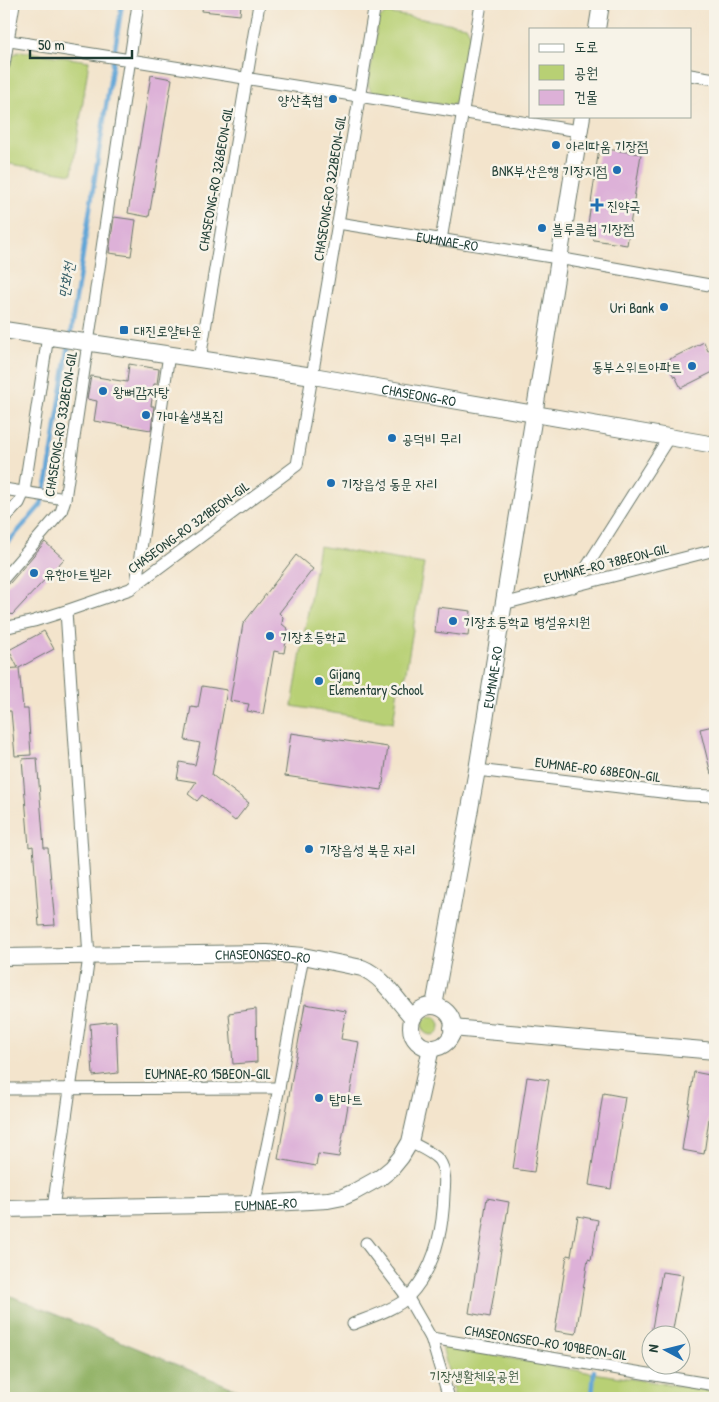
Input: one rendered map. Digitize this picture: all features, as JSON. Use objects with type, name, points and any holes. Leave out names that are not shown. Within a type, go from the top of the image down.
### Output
[{"type":"main road","points":[[596,28],[601,4]]},
{"type":"main road","name":"EUMNAE-RO","points":[[434,1006],[477,770],[580,124]]},
{"type":"main road","points":[[4,330],[50,337]]},
{"type":"main road","name":"CHASEONG-RO","points":[[50,337],[313,376],[715,445]]},
{"type":"main road","name":"CHASEONGSEO-RO","points":[[4,957],[267,953],[303,956],[371,971],[387,986],[413,1018]]},
{"type":"main road","points":[[434,1006],[443,1008],[450,1015],[453,1023],[452,1033],[446,1042],[438,1047],[431,1048],[422,1046],[416,1041],[411,1028],[413,1018],[418,1011],[434,1006]]},
{"type":"main road","points":[[452,1028],[715,1051]]},
{"type":"main road","name":"EUMNAE-RO","points":[[4,1209],[255,1204],[328,1200],[354,1192],[370,1184],[392,1168],[410,1142],[431,1048]]},
{"type":"street","points":[[4,65],[6,40],[14,4]]},
{"type":"street","name":"CHASEONG-RO 332BEON-GIL","points":[[4,578],[61,512],[60,498],[125,60],[138,4]]},
{"type":"street","name":"CHASEONG-RO 326BEON-GIL","points":[[200,359],[259,4]]},
{"type":"street","name":"CHASEONG-RO 322BEON-GIL","points":[[313,376],[375,4]]},
{"type":"street","points":[[441,240],[481,4]]},
{"type":"street","name":"EUMNAE-RO","points":[[6,40],[462,113],[580,124]]},
{"type":"street","points":[[692,75],[715,79]]},
{"type":"street","name":"EUMNAE-RO","points":[[338,223],[558,258]]},
{"type":"street","points":[[558,258],[715,284]]},
{"type":"street","points":[[4,519],[29,493],[50,337]]},
{"type":"street","points":[[136,584],[169,354]]},
{"type":"street","name":"CHASEONG-RO 321BEON-GIL","points":[[4,628],[34,621],[130,589],[297,465],[313,376]]},
{"type":"street","points":[[574,587],[669,437]]},
{"type":"street","points":[[4,489],[60,498]]},
{"type":"street","name":"EUMNAE-RO 78BEON-GIL","points":[[503,604],[715,550]]},
{"type":"street","points":[[53,1208],[88,957],[66,611]]},
{"type":"street","name":"EUMNAE-RO 68BEON-GIL","points":[[477,770],[687,795],[715,796]]},
{"type":"street","name":"EUMNAE-RO 15BEON-GIL","points":[[4,1089],[279,1088],[303,956]]},
{"type":"street","points":[[255,1204],[279,1088]]},
{"type":"street","points":[[354,1324],[408,1298],[427,1272],[439,1238],[444,1209],[445,1180],[443,1169],[432,1154],[410,1142]]},
{"type":"street","points":[[366,1243],[408,1298],[431,1338],[449,1398]]},
{"type":"street","name":"CHASEONGSEO-RO 109BEON-GIL","points":[[431,1338],[715,1385]]},
{"type":"green space","points":[[386,13],[466,26],[471,35],[462,98],[451,106],[373,94],[368,85],[378,20]]},
{"type":"green space","points":[[21,51],[89,61],[72,174],[4,163],[4,96],[10,56]]},
{"type":"green space","points":[[319,546],[424,564],[403,689],[398,689],[393,723],[292,706]]},
{"type":"green space","points":[[431,1017],[437,1020],[440,1026],[437,1032],[431,1035],[425,1032],[422,1026],[425,1020]]},
{"type":"green space","points":[[4,1293],[257,1398],[4,1398]]},
{"type":"green space","name":"기장생활체육공원","points":[[442,1346],[592,1373],[715,1391],[715,1398],[455,1398]]},
{"type":"building","points":[[203,4],[241,4],[240,15],[202,11]]},
{"type":"building","points":[[151,75],[172,79],[149,217],[128,213]]},
{"type":"building","points":[[599,148],[641,154],[627,245],[594,240],[587,231]]},
{"type":"building","points":[[114,217],[136,220],[131,256],[109,253]]},
{"type":"building","name":"동부스위트아파트","points":[[704,342],[708,351],[711,350],[715,359],[715,371],[681,388],[666,361]]},
{"type":"building","points":[[129,364],[159,369],[157,384],[154,384],[151,406],[154,406],[151,430],[94,421],[97,401],[87,399],[91,376],[127,382]]},
{"type":"building","name":"유한아트빌라","points":[[45,542],[64,559],[12,615],[4,607],[4,587],[10,583]]},
{"type":"building","name":"기장초등학교","points":[[296,555],[313,569],[279,613],[283,617],[282,624],[288,629],[284,653],[274,651],[263,714],[247,711],[249,704],[230,701],[243,624]]},
{"type":"building","name":"기장초등학교 병설유치원","points":[[438,607],[471,611],[468,636],[435,632]]},
{"type":"building","points":[[44,631],[54,649],[19,668],[23,709],[28,709],[31,755],[15,756],[11,711],[4,711],[4,669],[18,668],[9,650]]},
{"type":"building","points":[[202,686],[227,690],[212,775],[249,803],[235,821],[202,795],[197,801],[188,794],[196,782],[177,779],[180,762],[195,765],[200,743],[185,740],[191,707],[198,708]]},
{"type":"building","points":[[713,726],[715,736],[715,774],[711,774],[700,729]]},
{"type":"building","points":[[291,733],[388,747],[382,790],[285,776]]},
{"type":"building","points":[[37,758],[44,848],[48,848],[55,925],[39,926],[33,846],[29,847],[22,759]]},
{"type":"building","name":"탑마트","points":[[305,1004],[346,1011],[341,1039],[359,1042],[339,1157],[318,1154],[316,1166],[278,1159]]},
{"type":"building","points":[[256,1009],[257,1062],[233,1064],[229,1013]]},
{"type":"building","points":[[116,1021],[118,1073],[93,1076],[90,1024]]},
{"type":"building","points":[[694,1072],[715,1076],[704,1154],[682,1150]]},
{"type":"building","points":[[527,1077],[549,1080],[534,1172],[513,1169]]},
{"type":"building","points":[[603,1093],[625,1097],[611,1189],[589,1185]]},
{"type":"building","points":[[487,1198],[509,1202],[490,1317],[469,1313]]},
{"type":"building","points":[[578,1216],[598,1220],[591,1260],[588,1259],[576,1334],[555,1331],[567,1255],[571,1256]]},
{"type":"building","points":[[662,1272],[683,1275],[674,1324],[653,1324]]},
{"type":"waterway","name":"만화천","points":[[4,547],[41,505],[48,477],[122,4]]},
{"type":"waterway","points":[[592,1398],[594,1371]]},
{"type":"place","name":"양산축협","points":[[333,99]]},
{"type":"place","name":"아리따움 기장점","points":[[556,145]]},
{"type":"place","name":"BNK부산은행 기장지점","points":[[617,170]]},
{"type":"place","name":"진약국","points":[[597,205]]},
{"type":"place","name":"블루클럽 기장점","points":[[542,228]]},
{"type":"place","name":"Uri Bank","points":[[664,307]]},
{"type":"place","name":"대진로얄타운","points":[[124,330]]},
{"type":"place","name":"동부스위트아파트","points":[[692,366]]},
{"type":"place","name":"왕뼈감자탕","points":[[103,391]]},
{"type":"place","name":"가마솥생복집","points":[[146,415]]},
{"type":"place","name":"공덕비 무리","points":[[392,438]]},
{"type":"place","name":"기장읍성 동문 자리","points":[[331,483]]},
{"type":"place","name":"유한아트빌라","points":[[34,573]]},
{"type":"place","name":"기장초등학교 병설유치원","points":[[453,621]]},
{"type":"place","name":"기장초등학교","points":[[270,636]]},
{"type":"place","name":"Gijang Elementary School","points":[[319,681]]},
{"type":"place","name":"기장읍성 북문 자리","points":[[309,849]]},
{"type":"place","name":"탑마트","points":[[319,1098]]}]
